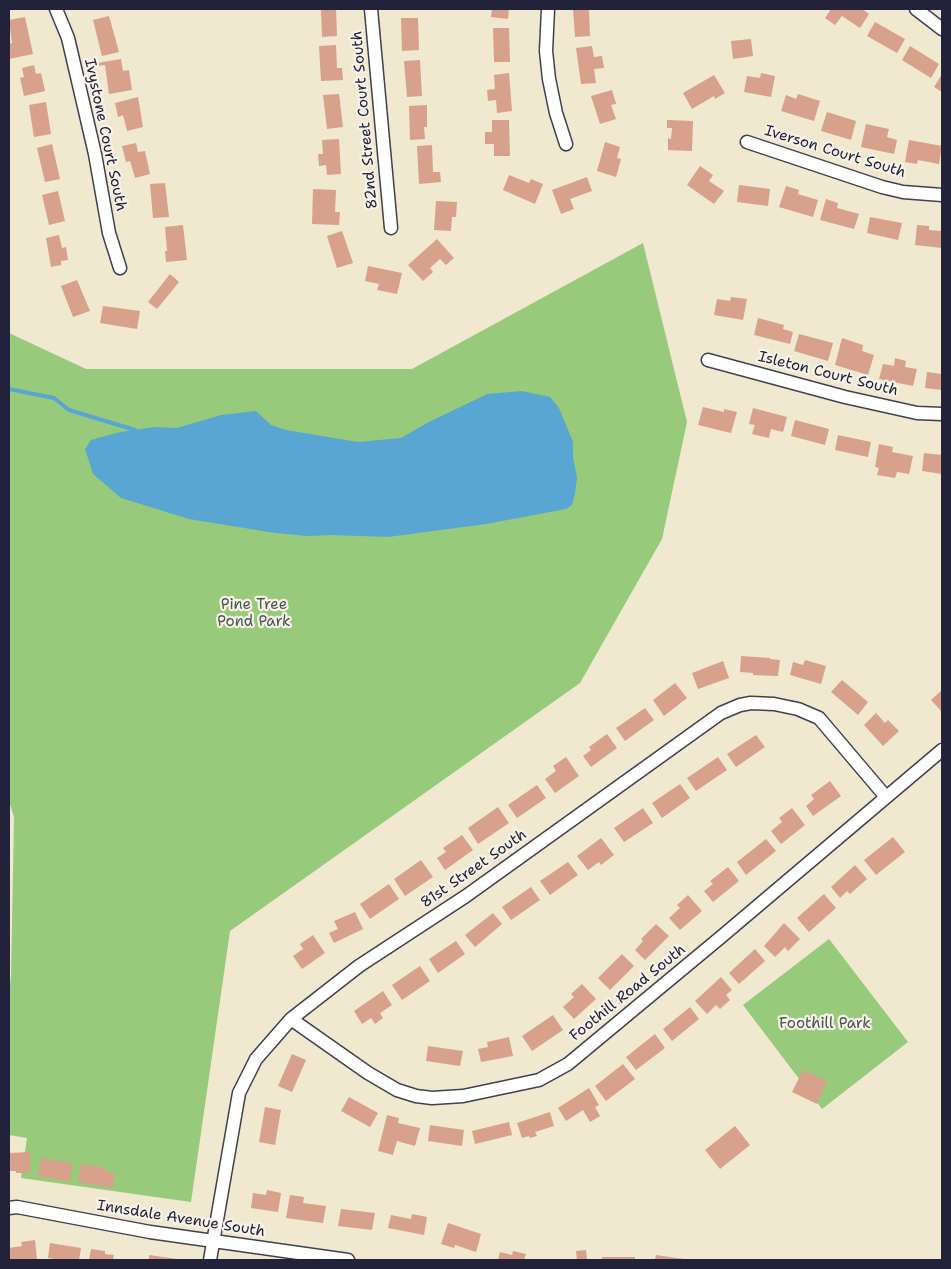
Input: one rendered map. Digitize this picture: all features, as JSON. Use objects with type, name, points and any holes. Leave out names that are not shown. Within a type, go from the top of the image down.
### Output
[{"type":"street","name":"Ivystone Court South","points":[[56,9],[68,38],[95,154],[109,233],[120,268]]},
{"type":"street","name":"82nd Street Court South","points":[[371,9],[391,228]]},
{"type":"street","points":[[548,9],[546,52],[549,79],[556,113],[566,144]]},
{"type":"street","points":[[916,9],[942,29]]},
{"type":"street","name":"Iverson Court South","points":[[747,142],[882,187],[903,192],[942,194]]},
{"type":"street","name":"Isleton Court South","points":[[708,360],[845,398],[917,413],[942,414]]},
{"type":"street","name":"81st Street South","points":[[210,1260],[239,1093],[256,1059],[291,1019],[359,966],[466,896],[721,713],[740,705],[752,703],[774,704],[798,709],[818,718],[886,797]]},
{"type":"street","name":"Foothill Road South","points":[[291,1019],[368,1073],[397,1090],[416,1096],[432,1098],[463,1096],[539,1080],[576,1057],[722,937],[942,750]]},
{"type":"street","name":"Innsdale Avenue South","points":[[9,1208],[17,1206],[150,1232],[348,1260]]},
{"type":"green space","name":"Pine Tree Pond Park","points":[[643,243],[687,422],[662,539],[580,683],[230,931],[191,1202],[21,1178],[27,1138],[9,1135],[9,995],[14,817],[9,801],[9,333],[86,369],[412,369]]},
{"type":"green space","name":"Foothill Park","points":[[829,939],[908,1042],[822,1109],[743,1005]]},
{"type":"water","points":[[522,391],[550,397],[559,408],[573,442],[573,457],[577,478],[575,494],[572,505],[566,509],[486,524],[388,537],[307,536],[275,533],[189,519],[121,498],[93,474],[85,449],[91,440],[120,432],[154,427],[177,428],[221,415],[256,411],[271,425],[286,430],[358,442],[401,438],[487,394]]},
{"type":"building","points":[[321,9],[336,9],[337,36],[322,37]]},
{"type":"building","points":[[492,9],[509,9],[508,19],[491,17]]},
{"type":"building","points":[[573,9],[589,9],[590,36],[575,37]]},
{"type":"building","points":[[831,9],[862,9],[869,14],[860,28],[842,16],[835,25],[825,18]]},
{"type":"building","points":[[109,16],[119,52],[102,56],[93,20]]},
{"type":"building","points":[[25,17],[33,54],[9,59],[9,44],[12,43],[9,20]]},
{"type":"building","points":[[401,18],[418,18],[419,50],[402,51]]},
{"type":"building","points":[[875,22],[905,39],[897,53],[867,36]]},
{"type":"building","points":[[493,28],[509,28],[510,62],[494,62]]},
{"type":"building","points":[[751,39],[753,56],[733,59],[731,41]]},
{"type":"building","points":[[336,45],[337,68],[342,68],[343,80],[321,81],[319,46]]},
{"type":"building","points":[[592,46],[594,57],[602,56],[604,68],[594,69],[596,83],[581,84],[576,48]]},
{"type":"building","points":[[910,46],[939,64],[931,78],[902,60]]},
{"type":"building","points":[[121,59],[123,71],[129,70],[132,90],[109,94],[105,65],[98,66],[97,63]]},
{"type":"building","points":[[420,60],[422,96],[407,97],[404,61]]},
{"type":"building","points":[[34,65],[36,74],[41,73],[45,91],[24,96],[20,78],[24,77],[22,68]]},
{"type":"building","points":[[509,73],[512,111],[497,113],[496,100],[488,101],[487,90],[495,89],[494,75]]},
{"type":"building","points":[[761,73],[775,76],[771,97],[744,92],[747,76],[760,78]]},
{"type":"building","points":[[942,74],[942,92],[934,87]]},
{"type":"building","points":[[714,75],[725,93],[715,99],[714,96],[692,109],[683,93]]},
{"type":"building","points":[[612,90],[616,104],[611,105],[616,119],[600,124],[591,96]]},
{"type":"building","points":[[339,94],[343,127],[327,129],[323,95]]},
{"type":"building","points":[[798,94],[820,101],[814,121],[781,111],[786,95],[796,99]]},
{"type":"building","points":[[138,97],[143,127],[127,131],[123,115],[118,117],[115,103]]},
{"type":"building","points":[[46,102],[51,134],[34,137],[29,105]]},
{"type":"building","points":[[427,105],[427,127],[424,127],[425,139],[410,140],[409,106]]},
{"type":"building","points":[[827,112],[856,121],[851,140],[821,131]]},
{"type":"building","points":[[492,120],[509,120],[510,156],[494,156],[494,144],[485,144],[485,132],[492,132]]},
{"type":"building","points":[[667,120],[693,121],[692,151],[668,150],[668,138],[671,139],[672,128],[667,128]]},
{"type":"building","points":[[866,124],[889,129],[887,137],[897,140],[894,154],[861,147]]},
{"type":"building","points":[[339,139],[341,174],[327,175],[326,165],[319,166],[318,154],[323,154],[322,140]]},
{"type":"building","points":[[909,140],[942,146],[939,164],[918,160],[917,164],[905,162]]},
{"type":"building","points":[[605,142],[620,147],[617,158],[621,159],[616,177],[597,171]]},
{"type":"building","points":[[136,143],[138,152],[145,151],[150,174],[135,178],[130,161],[126,162],[122,146]]},
{"type":"building","points":[[52,144],[60,179],[45,182],[37,148]]},
{"type":"building","points":[[432,145],[433,172],[440,172],[441,182],[419,184],[417,146]]},
{"type":"building","points":[[700,166],[713,175],[709,181],[724,191],[714,204],[687,185]]},
{"type":"building","points":[[509,175],[529,183],[531,179],[543,184],[535,204],[503,190]]},
{"type":"building","points":[[587,177],[592,191],[570,199],[574,209],[561,214],[552,190]]},
{"type":"building","points":[[165,183],[169,217],[153,218],[150,184]]},
{"type":"building","points":[[739,185],[770,189],[768,206],[737,202]]},
{"type":"building","points":[[786,186],[799,190],[798,194],[818,200],[813,217],[779,207]]},
{"type":"building","points":[[313,189],[336,190],[335,212],[340,212],[339,225],[312,224]]},
{"type":"building","points":[[58,191],[65,221],[49,225],[42,195]]},
{"type":"building","points":[[826,199],[838,203],[837,208],[859,214],[854,229],[820,220]]},
{"type":"building","points":[[436,201],[457,202],[456,217],[452,217],[451,231],[434,230]]},
{"type":"building","points":[[870,217],[902,223],[898,240],[867,233]]},
{"type":"building","points":[[183,225],[187,260],[166,262],[165,227]]},
{"type":"building","points":[[917,225],[929,226],[929,230],[942,231],[942,248],[915,245]]},
{"type":"building","points":[[342,231],[353,263],[337,268],[327,236]]},
{"type":"building","points":[[59,235],[62,248],[66,247],[68,260],[61,261],[61,265],[51,267],[46,238]]},
{"type":"building","points":[[437,239],[454,258],[446,265],[440,259],[430,268],[433,272],[423,281],[408,265]]},
{"type":"building","points":[[368,266],[402,273],[397,294],[377,290],[379,284],[365,281]]},
{"type":"building","points":[[170,274],[179,282],[157,309],[148,302]]},
{"type":"building","points":[[77,280],[90,311],[73,317],[61,286]]},
{"type":"building","points":[[731,297],[747,299],[743,320],[714,315],[717,299],[730,301]]},
{"type":"building","points":[[103,306],[140,311],[137,329],[100,323]]},
{"type":"building","points":[[758,318],[784,325],[783,329],[793,332],[790,344],[754,335]]},
{"type":"building","points":[[799,334],[833,343],[828,361],[794,351]]},
{"type":"building","points":[[842,338],[863,345],[862,351],[874,355],[868,375],[835,365]]},
{"type":"building","points":[[895,358],[906,361],[905,367],[917,369],[913,386],[879,379],[883,364],[894,366]]},
{"type":"building","points":[[927,372],[942,374],[942,390],[925,388]]},
{"type":"building","points":[[703,407],[724,412],[724,409],[737,412],[731,433],[698,425]]},
{"type":"building","points":[[753,408],[787,417],[783,432],[771,429],[769,438],[752,434],[755,425],[749,424]]},
{"type":"building","points":[[795,420],[829,429],[825,445],[791,436]]},
{"type":"building","points":[[838,435],[871,442],[868,457],[835,450]]},
{"type":"building","points":[[879,444],[893,447],[892,452],[913,456],[909,474],[897,472],[895,478],[877,475],[879,468],[875,467]]},
{"type":"building","points":[[924,453],[942,455],[942,474],[922,471]]},
{"type":"building","points":[[741,656],[780,660],[778,676],[753,675],[753,673],[740,672]]},
{"type":"building","points":[[805,660],[826,666],[821,684],[790,675],[793,662],[803,665]]},
{"type":"building","points":[[723,661],[729,678],[698,689],[692,673]]},
{"type":"building","points":[[842,680],[868,702],[858,715],[831,692]]},
{"type":"building","points":[[675,683],[687,698],[664,716],[653,700]]},
{"type":"building","points":[[942,690],[942,712],[931,700]]},
{"type":"building","points":[[645,708],[654,720],[625,741],[616,728]]},
{"type":"building","points":[[876,713],[885,723],[888,720],[899,731],[883,746],[864,725]]},
{"type":"building","points":[[607,734],[617,748],[591,767],[583,756],[591,750],[589,747]]},
{"type":"building","points":[[756,735],[765,747],[736,767],[727,754]]},
{"type":"building","points":[[566,757],[579,776],[555,793],[545,779],[556,771],[553,766]]},
{"type":"building","points":[[718,757],[727,770],[696,791],[687,778]]},
{"type":"building","points":[[830,781],[841,796],[813,816],[806,806],[814,799],[811,795]]},
{"type":"building","points":[[680,784],[690,798],[662,818],[652,803]]},
{"type":"building","points":[[537,785],[546,798],[517,818],[508,805]]},
{"type":"building","points":[[498,807],[509,823],[478,844],[468,828]]},
{"type":"building","points":[[643,808],[653,823],[624,842],[614,828]]},
{"type":"building","points":[[792,808],[805,825],[781,844],[771,831],[782,822],[779,818]]},
{"type":"building","points":[[462,835],[473,850],[445,870],[437,858],[446,852],[443,848]]},
{"type":"building","points":[[893,837],[905,852],[876,875],[864,860]]},
{"type":"building","points":[[601,838],[614,855],[601,865],[599,862],[588,870],[577,856]]},
{"type":"building","points":[[766,839],[776,851],[746,875],[737,862]]},
{"type":"building","points":[[421,860],[433,877],[405,896],[394,879]]},
{"type":"building","points":[[568,862],[578,875],[550,895],[540,881]]},
{"type":"building","points":[[855,865],[867,879],[850,894],[847,891],[840,898],[831,887]]},
{"type":"building","points":[[728,867],[739,881],[713,902],[704,891],[713,884],[710,881]]},
{"type":"building","points":[[389,884],[399,899],[370,919],[360,904]]},
{"type":"building","points":[[531,887],[540,900],[511,920],[502,907]]},
{"type":"building","points":[[824,894],[836,908],[809,932],[797,918]]},
{"type":"building","points":[[688,895],[702,911],[680,930],[669,918],[680,908],[677,905]]},
{"type":"building","points":[[355,912],[363,929],[334,943],[329,933],[338,929],[334,921]]},
{"type":"building","points":[[493,913],[502,924],[475,947],[465,935]]},
{"type":"building","points":[[784,923],[800,939],[788,951],[785,947],[775,957],[764,946]]},
{"type":"building","points":[[656,924],[669,936],[645,960],[635,950],[643,941],[641,939]]},
{"type":"building","points":[[313,935],[325,953],[302,969],[293,956],[303,949],[300,944]]},
{"type":"building","points":[[456,941],[465,954],[438,973],[429,959]]},
{"type":"building","points":[[755,949],[765,961],[739,984],[729,973]]},
{"type":"building","points":[[622,954],[634,966],[610,990],[598,978]]},
{"type":"building","points":[[420,966],[430,981],[402,1000],[392,985]]},
{"type":"building","points":[[721,977],[732,990],[726,995],[730,1000],[720,1009],[716,1005],[707,1014],[695,1001]]},
{"type":"building","points":[[582,984],[596,999],[574,1019],[563,1007],[574,997],[571,994]]},
{"type":"building","points":[[383,991],[392,1005],[380,1013],[383,1018],[375,1024],[371,1018],[362,1024],[354,1011]]},
{"type":"building","points":[[690,1007],[699,1019],[672,1041],[663,1029]]},
{"type":"building","points":[[553,1015],[563,1030],[532,1051],[522,1036]]},
{"type":"building","points":[[655,1034],[665,1048],[636,1070],[626,1057]]},
{"type":"building","points":[[509,1037],[513,1056],[481,1062],[478,1049],[488,1047],[487,1042]]},
{"type":"building","points":[[428,1046],[463,1051],[460,1066],[426,1061]]},
{"type":"building","points":[[292,1054],[306,1060],[292,1092],[278,1086]]},
{"type":"building","points":[[623,1064],[635,1079],[606,1101],[595,1086]]},
{"type":"building","points":[[803,1070],[827,1081],[817,1104],[792,1092]]},
{"type":"building","points":[[589,1088],[599,1105],[595,1107],[600,1116],[590,1122],[583,1110],[566,1121],[558,1108]]},
{"type":"building","points":[[349,1097],[378,1113],[370,1127],[341,1111]]},
{"type":"building","points":[[265,1107],[281,1110],[275,1145],[259,1142]]},
{"type":"building","points":[[550,1112],[554,1126],[535,1132],[537,1136],[522,1138],[517,1123]]},
{"type":"building","points":[[387,1115],[399,1118],[398,1123],[420,1128],[415,1146],[397,1141],[393,1155],[378,1151]]},
{"type":"building","points":[[509,1122],[512,1135],[475,1144],[472,1131]]},
{"type":"building","points":[[430,1125],[464,1130],[462,1146],[428,1141]]},
{"type":"building","points":[[735,1126],[750,1145],[720,1169],[705,1150]]},
{"type":"building","points":[[30,1152],[30,1173],[9,1171],[9,1153]]},
{"type":"building","points":[[41,1158],[72,1163],[70,1181],[38,1176]]},
{"type":"building","points":[[81,1164],[105,1168],[105,1171],[115,1173],[113,1188],[78,1182]]},
{"type":"building","points":[[267,1190],[281,1193],[278,1212],[251,1208],[253,1193],[266,1195]]},
{"type":"building","points":[[290,1195],[304,1197],[303,1203],[326,1206],[323,1223],[286,1218]]},
{"type":"building","points":[[341,1209],[375,1213],[372,1230],[338,1226]]},
{"type":"building","points":[[412,1214],[427,1217],[424,1235],[388,1228],[391,1215],[411,1219]]},
{"type":"building","points":[[448,1223],[481,1234],[476,1252],[455,1245],[454,1248],[441,1244]]},
{"type":"building","points":[[35,1240],[37,1260],[9,1260],[9,1248],[22,1246],[21,1242]]},
{"type":"building","points":[[50,1243],[81,1248],[79,1260],[48,1258]]},
{"type":"building","points":[[91,1249],[105,1251],[105,1254],[114,1255],[113,1260],[89,1260]]},
{"type":"building","points":[[586,1250],[587,1260],[577,1260],[576,1251]]},
{"type":"building","points":[[513,1251],[526,1254],[524,1260],[498,1260],[500,1252],[512,1255]]},
{"type":"building","points":[[149,1255],[177,1259],[177,1260],[149,1260]]},
{"type":"building","points":[[656,1255],[684,1259],[684,1260],[655,1260]]},
{"type":"building","points":[[602,1257],[635,1257],[635,1260],[602,1260]]},
{"type":"waterway","points":[[9,389],[54,398],[69,410],[135,430]]}]
